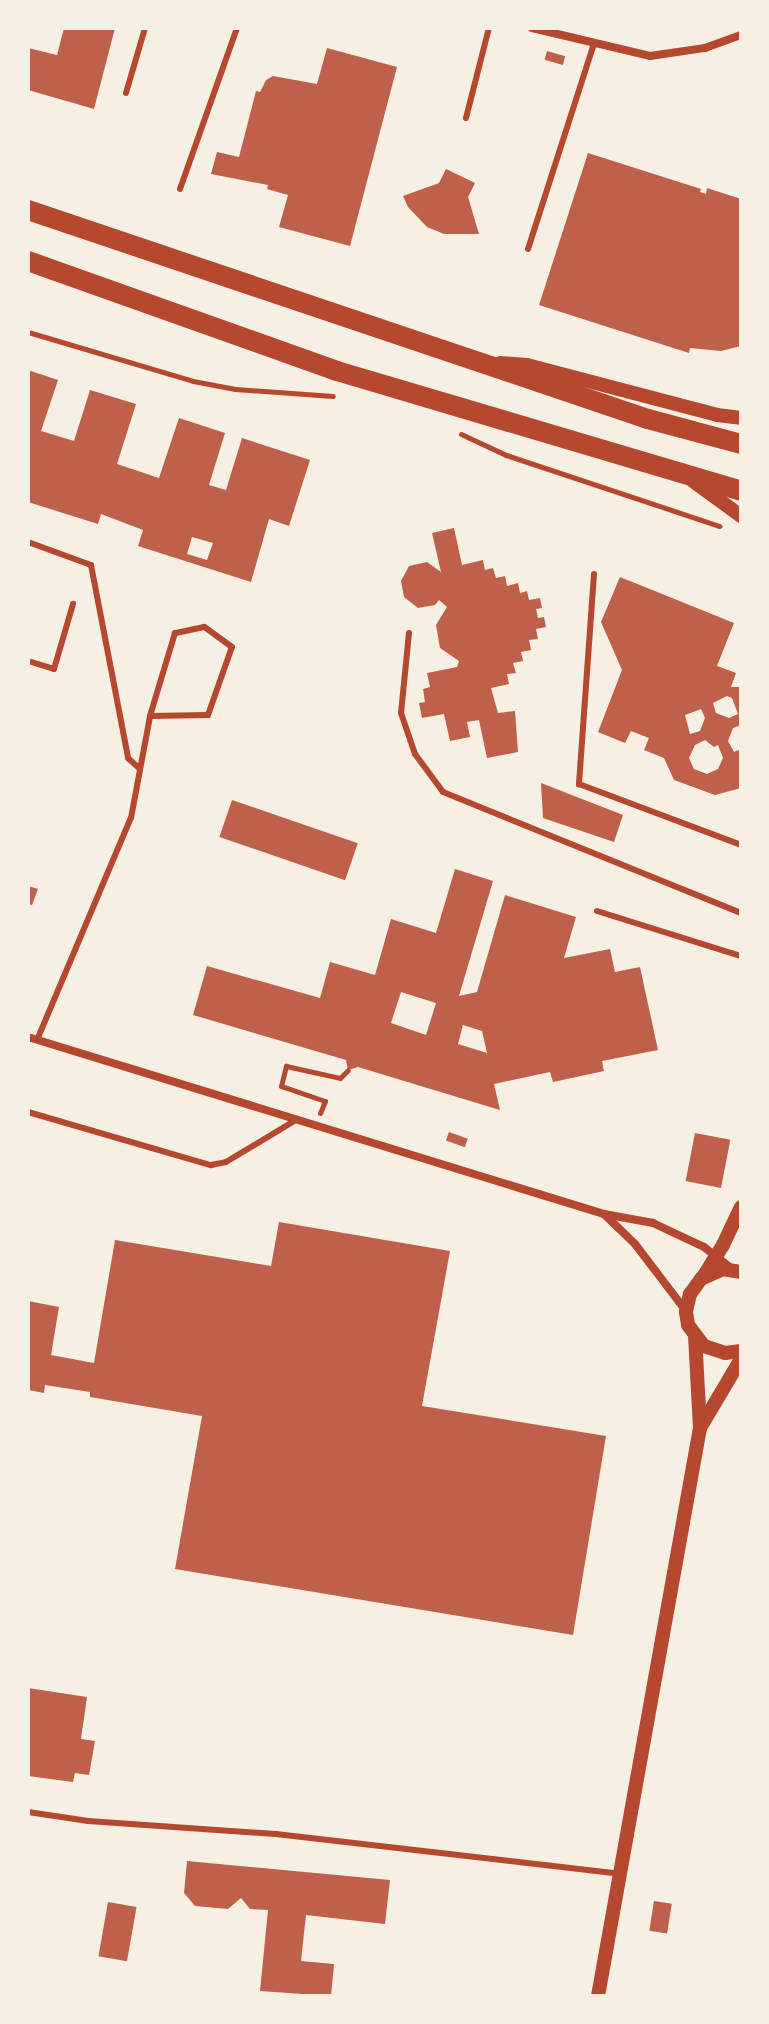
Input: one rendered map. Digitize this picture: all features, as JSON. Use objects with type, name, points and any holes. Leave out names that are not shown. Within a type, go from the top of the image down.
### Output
[{"type":"main road","points":[[28,210],[648,419],[741,444]]},
{"type":"main road","points":[[28,261],[337,371],[741,491]]},
{"type":"street","points":[[532,28],[650,56],[705,48],[741,35]]},
{"type":"street","points":[[570,38],[573,28]]},
{"type":"street","points":[[470,359],[527,365],[717,415],[741,418]]},
{"type":"street","points":[[683,474],[741,516]]},
{"type":"street","points":[[33,1038],[604,1214],[653,1223],[717,1256],[738,1271]]},
{"type":"street","points":[[686,1312],[690,1294],[717,1256],[741,1207]]},
{"type":"street","points":[[598,1996],[700,1428],[695,1337],[686,1312],[635,1244],[604,1214]]},
{"type":"street","points":[[701,1279],[723,1269],[738,1271]]},
{"type":"street","points":[[695,1337],[716,1351],[740,1358],[700,1428]]},
{"type":"lane","points":[[126,93],[145,28]]},
{"type":"lane","points":[[180,189],[237,28]]},
{"type":"lane","points":[[466,118],[489,28]]},
{"type":"lane","points":[[528,249],[594,44]]},
{"type":"lane","points":[[28,542],[91,565],[128,758],[140,769]]},
{"type":"lane","points":[[594,574],[579,784],[741,845]]},
{"type":"lane","points":[[28,661],[54,669],[73,604]]},
{"type":"lane","points":[[33,1038],[131,818],[150,716],[175,633],[204,627],[232,647],[208,715],[150,716]]},
{"type":"lane","points":[[409,633],[401,713],[415,754],[443,792],[741,913]]},
{"type":"lane","points":[[597,911],[741,956]]},
{"type":"lane","points":[[28,1112],[211,1165],[226,1162],[297,1119]]},
{"type":"lane","points":[[28,1812],[88,1821],[276,1834],[620,1874]]},
{"type":"path","points":[[28,332],[193,381],[235,389],[343,397]]},
{"type":"path","points":[[451,429],[506,455],[724,528]]},
{"type":"path","points":[[315,1125],[325,1101],[281,1086],[286,1066],[340,1078],[348,1070]]},
{"type":"building","points":[[64,28],[115,28],[94,109],[28,90],[28,48],[57,55]]},
{"type":"building","points":[[327,48],[397,67],[350,246],[279,227],[288,195],[267,189],[268,185],[211,174],[217,152],[239,157],[256,91],[260,92],[266,80],[273,76],[317,84]]},
{"type":"building","points":[[547,51],[565,56],[563,65],[545,60]]},
{"type":"building","points":[[588,153],[701,189],[700,192],[706,194],[707,188],[741,199],[741,346],[721,351],[690,348],[689,353],[539,305]]},
{"type":"building","points":[[446,169],[475,183],[468,197],[479,234],[444,234],[427,227],[408,207],[403,196],[439,183]]},
{"type":"building","points":[[28,370],[58,380],[41,431],[74,441],[90,390],[136,404],[117,464],[159,478],[179,418],[225,433],[209,485],[226,490],[242,438],[310,460],[289,526],[269,519],[251,582],[138,546],[143,530],[101,514],[98,524],[28,502]],"holes":[[[192,537],[213,543],[207,560],[187,554]]]},
{"type":"building","points":[[454,528],[462,565],[483,560],[485,570],[493,568],[496,578],[505,576],[507,586],[518,583],[520,593],[527,591],[529,600],[540,598],[542,608],[536,609],[538,618],[544,617],[546,627],[536,629],[538,639],[529,640],[531,650],[521,652],[523,661],[513,663],[516,673],[507,674],[509,684],[491,688],[498,713],[515,711],[518,752],[487,758],[479,720],[467,722],[470,737],[450,741],[444,714],[422,718],[419,703],[425,702],[423,689],[430,687],[427,673],[457,667],[459,661],[440,648],[436,625],[447,607],[439,600],[435,605],[418,608],[404,597],[401,581],[409,566],[427,562],[441,572],[432,533]]},
{"type":"building","points":[[620,577],[734,623],[717,666],[736,673],[731,687],[741,687],[741,725],[733,728],[728,741],[734,752],[741,749],[741,788],[715,795],[674,780],[664,758],[644,750],[649,738],[631,731],[625,743],[598,732],[622,670],[601,622]],"holes":[[[727,696],[732,698],[738,714],[729,718],[716,713],[713,703]],[[701,709],[705,718],[700,731],[690,734],[685,715]],[[705,740],[714,747],[718,745],[723,758],[718,769],[707,774],[694,769],[689,758],[695,745]]]},
{"type":"building","points":[[541,783],[623,815],[614,842],[543,818]]},
{"type":"building","points":[[232,800],[358,843],[345,880],[219,837]]},
{"type":"building","points":[[455,869],[493,881],[459,996],[477,992],[505,895],[576,917],[564,958],[610,949],[615,972],[640,967],[658,1050],[602,1061],[604,1071],[553,1082],[550,1072],[494,1084],[500,1110],[358,1067],[348,1070],[346,1060],[193,1015],[207,966],[320,998],[330,962],[375,975],[391,919],[436,933]],"holes":[[[401,992],[436,1003],[426,1035],[391,1023]],[[463,1025],[482,1031],[487,1053],[458,1044]]]},
{"type":"building","points":[[28,886],[38,889],[32,905],[28,904]]},
{"type":"building","points":[[449,1132],[468,1139],[465,1147],[446,1140]]},
{"type":"building","points":[[695,1133],[730,1140],[721,1188],[686,1181]]},
{"type":"building","points":[[279,1222],[450,1251],[422,1406],[606,1436],[573,1635],[175,1569],[202,1416],[90,1397],[90,1392],[45,1385],[44,1393],[28,1390],[28,1301],[59,1307],[51,1355],[94,1363],[115,1240],[271,1266]]},
{"type":"building","points":[[28,1688],[87,1697],[81,1739],[95,1741],[89,1775],[75,1773],[73,1782],[28,1776]]},
{"type":"building","points":[[187,1861],[390,1880],[385,1924],[306,1915],[301,1961],[334,1964],[331,1996],[260,1991],[268,1910],[250,1909],[241,1898],[228,1909],[195,1906],[184,1893]]},
{"type":"building","points":[[654,1901],[672,1904],[667,1933],[649,1931]]},
{"type":"building","points":[[108,1902],[137,1907],[127,1961],[98,1956]]}]
